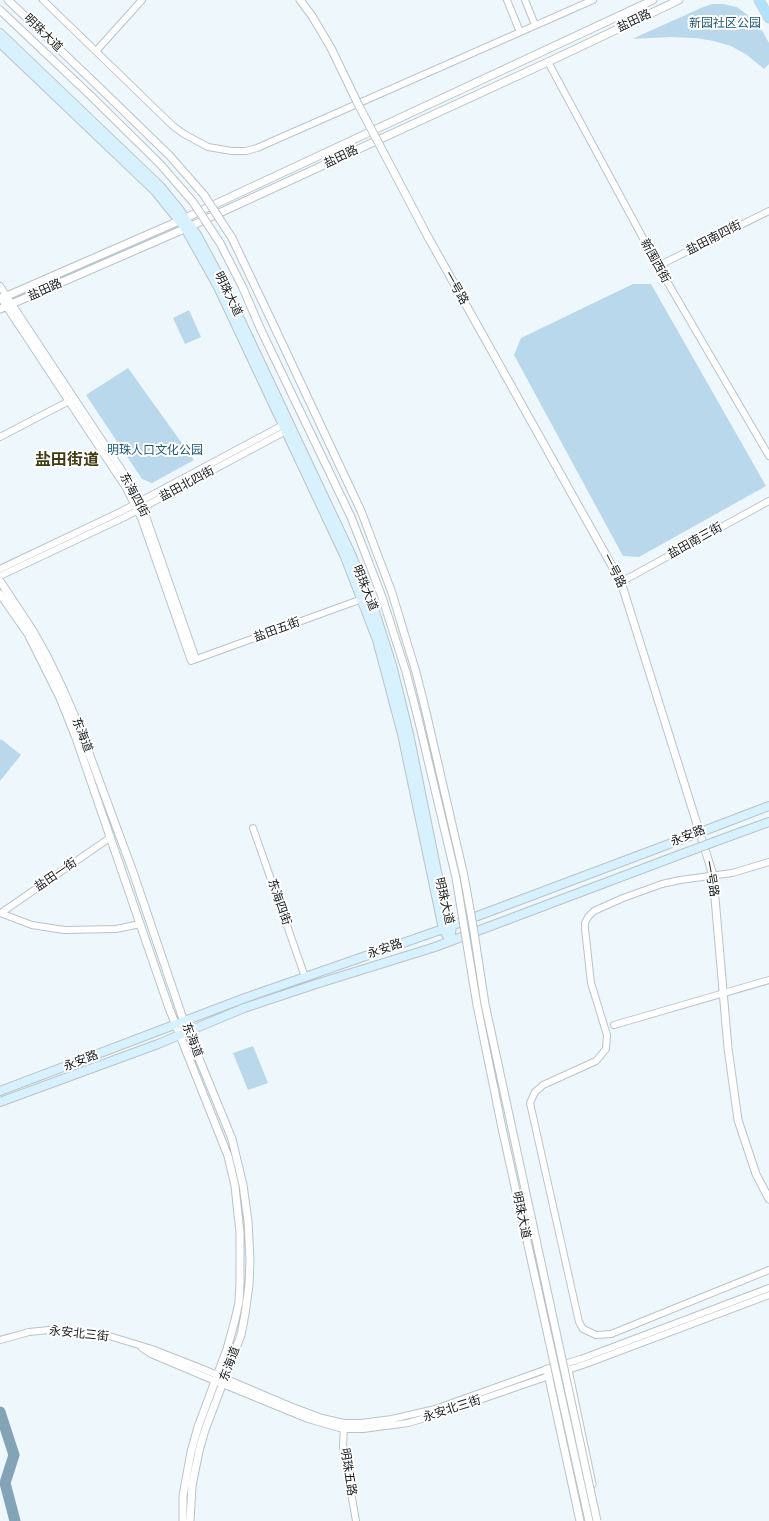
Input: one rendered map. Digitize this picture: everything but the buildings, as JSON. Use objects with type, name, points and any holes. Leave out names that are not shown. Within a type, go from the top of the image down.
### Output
[{"type":"main road","points":[[759,1],[769,18]]},
{"type":"main road","name":"明珠大道","points":[[0,33],[160,186],[224,284],[351,554],[375,612],[400,698],[444,906],[452,926],[450,942]]},
{"type":"main road","name":"明珠大道","points":[[0,43],[144,180],[182,219]]},
{"type":"main road","name":"明珠大道","points":[[188,227],[218,287],[345,557],[362,598],[377,640],[394,699],[442,929],[450,942]]},
{"type":"main road","name":"永安路","points":[[0,1091],[305,977],[452,926],[769,806]]},
{"type":"main road","name":"永安路","points":[[0,1102],[158,1044],[244,1008],[450,942],[769,822]]},
{"type":"street","name":"明珠大道","points":[[8,0],[102,88],[170,156],[204,195],[232,238],[361,511],[392,593],[416,672],[426,712],[464,876],[485,1004],[597,1521]]},
{"type":"street","points":[[43,0],[173,126],[195,141],[208,147],[220,150],[246,151],[257,148],[593,0]]},
{"type":"street","points":[[96,51],[142,0]]},
{"type":"street","name":"一号路","points":[[300,0],[312,16],[331,48],[358,104],[428,237],[621,582],[713,876],[728,1048],[738,1120],[756,1174],[769,1199]]},
{"type":"street","points":[[507,0],[520,32]]},
{"type":"street","points":[[525,0],[535,26]]},
{"type":"street","name":"盐田路","points":[[2,297],[182,219],[653,0]]},
{"type":"street","name":"盐田路","points":[[6,306],[188,227],[548,62],[679,0]]},
{"type":"street","name":"明珠大道","points":[[0,10],[160,164],[193,202],[207,222],[224,250],[362,545],[382,597],[406,672],[456,878],[477,1005],[502,1128],[589,1521]]},
{"type":"street","name":"新围西街","points":[[548,62],[658,266],[769,456]]},
{"type":"street","name":"盐田南四街","points":[[658,266],[769,210]]},
{"type":"street","name":"东海四街","points":[[0,286],[2,297],[6,306],[72,399],[138,506],[194,660]]},
{"type":"street","points":[[0,437],[72,399]]},
{"type":"street","name":"盐田北四街","points":[[0,576],[138,506],[284,428]]},
{"type":"street","name":"盐田南三街","points":[[621,582],[769,501]]},
{"type":"street","name":"盐田北四街","points":[[0,569],[138,506]]},
{"type":"street","name":"东海道","points":[[0,581],[33,631],[53,668],[74,714],[133,872],[184,1022],[232,1139],[242,1184],[248,1221],[250,1261],[245,1314],[241,1335],[206,1430],[198,1457],[192,1486],[190,1521]]},
{"type":"street","name":"东海道","points":[[0,594],[28,634],[60,698],[76,738],[175,1025],[228,1156],[238,1201],[240,1233],[239,1302],[231,1334],[191,1452],[183,1496],[183,1521]]},
{"type":"street","name":"盐田五街","points":[[194,660],[362,598]]},
{"type":"street","name":"东海四街","points":[[253,828],[305,977]]},
{"type":"street","name":"盐田一街","points":[[1,913],[110,837]]},
{"type":"street","points":[[769,862],[732,873],[662,884],[623,898],[594,911],[588,917],[585,923],[585,929],[591,983],[607,1035],[606,1049],[596,1061],[543,1086],[535,1092],[530,1103],[579,1322],[583,1329],[596,1335],[611,1334],[769,1270]]},
{"type":"street","points":[[1,913],[32,925],[64,930],[116,929],[140,924]]},
{"type":"street","points":[[614,1025],[769,980]]},
{"type":"street","name":"永安北三街","points":[[0,1340],[29,1332],[49,1330],[106,1335],[152,1349],[308,1419],[344,1426],[421,1413],[548,1372],[560,1366],[769,1288]]},
{"type":"street","name":"永安北三街","points":[[548,1372],[568,1370],[769,1295]]},
{"type":"street","points":[[560,1366],[568,1370],[600,1521]]},
{"type":"street","points":[[548,1372],[580,1521]]},
{"type":"street","name":"明珠五路","points":[[344,1426],[343,1447],[356,1521]]},
{"type":"green space","name":"新园社区公园","points":[[712,4],[723,4],[737,7],[749,16],[763,32],[769,43],[769,64],[764,69],[747,55],[731,46],[714,41],[695,38],[670,37],[632,39],[701,8]]},
{"type":"green space","points":[[633,284],[651,284],[766,486],[639,557],[623,556],[514,355],[521,338]]},
{"type":"green space","points":[[189,310],[201,337],[185,344],[173,318]]},
{"type":"green space","name":"明珠人口文化公园","points":[[128,368],[194,460],[152,483],[142,479],[86,395]]},
{"type":"green space","points":[[1,739],[21,755],[0,781],[0,741]]},
{"type":"green space","points":[[253,1046],[268,1083],[248,1090],[233,1053]]},
{"type":"waterway","points":[[0,1412],[14,1455],[5,1483],[15,1521]]},
{"type":"district","name":"盐田街道","points":[[67,460]]}]
